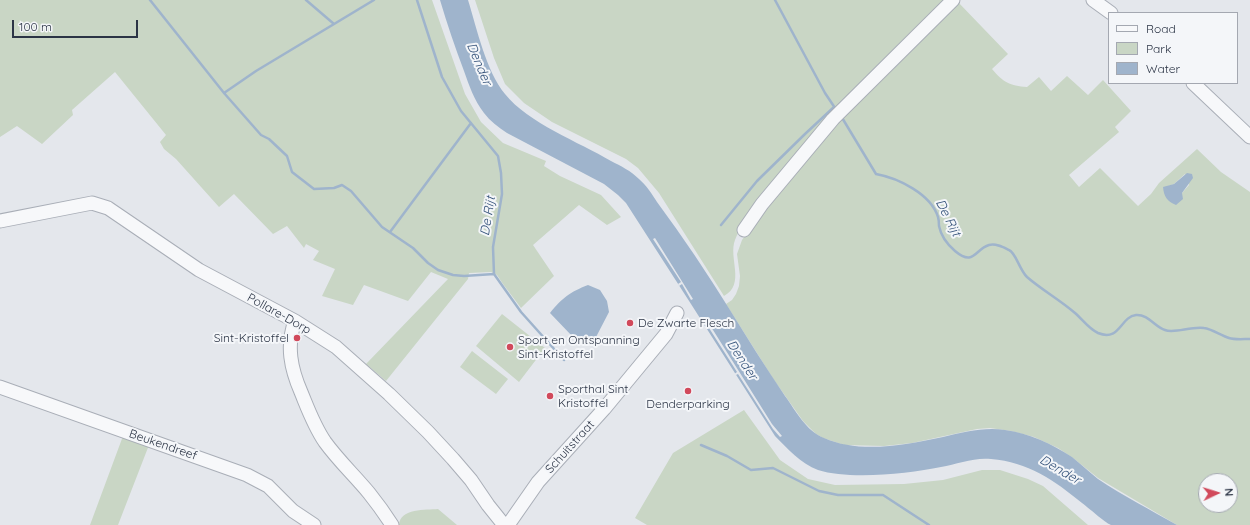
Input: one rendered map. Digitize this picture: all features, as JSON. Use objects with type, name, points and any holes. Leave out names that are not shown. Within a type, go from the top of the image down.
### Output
[{"type":"street","points":[[744,230],[762,204],[833,119],[953,0]]},
{"type":"street","points":[[1093,0],[1110,12]]},
{"type":"street","points":[[1194,84],[1250,137]]},
{"type":"street","name":"Pollare-Dorp","points":[[0,221],[92,203],[108,208],[199,270],[295,321],[336,347],[366,372],[408,411],[471,480],[504,525]]},
{"type":"street","name":"Schuitstraat","points":[[508,525],[538,482],[604,409],[666,334],[677,313]]},
{"type":"street","points":[[295,321],[291,338],[291,362],[296,380],[314,424],[338,460],[368,492],[392,525]]},
{"type":"street","name":"Beukendreef","points":[[0,387],[247,474],[268,486],[293,511],[314,525]]},
{"type":"green space","points":[[0,0],[432,0],[465,94],[481,122],[503,143],[546,161],[544,166],[560,176],[601,195],[621,217],[607,225],[579,205],[533,245],[554,276],[521,308],[497,275],[491,272],[469,273],[468,279],[386,381],[366,364],[448,279],[431,272],[408,301],[364,285],[353,305],[322,296],[335,269],[313,260],[319,251],[306,244],[304,248],[287,226],[273,234],[234,194],[219,207],[176,159],[164,149],[160,142],[166,135],[115,72],[72,110],[73,115],[42,144],[17,126],[0,137]]},
{"type":"green space","points":[[475,0],[950,0],[744,223],[739,231],[733,247],[735,270],[734,285],[731,291],[724,296],[659,193],[638,168],[626,159],[552,122],[524,103],[505,84],[494,58]]},
{"type":"green space","points":[[957,1],[1008,54],[992,69],[1003,80],[1016,86],[1027,87],[1039,77],[1051,91],[1067,76],[1088,95],[1103,80],[1131,111],[1115,127],[1119,132],[1069,175],[1079,187],[1100,168],[1138,206],[1151,194],[1159,183],[1197,149],[1221,172],[1250,192],[1250,525],[1177,525],[1098,478],[1058,448],[1034,437],[1011,431],[990,428],[977,429],[912,443],[884,446],[844,445],[816,434],[803,421],[774,380],[726,304],[732,300],[739,286],[740,276],[737,254],[742,240],[806,156]],"holes":[[[1185,174],[1189,185],[1182,193],[1163,188],[1174,184]]]},
{"type":"green space","name":"Sport en Ontspanning Sint-Kristoffel","points":[[502,314],[545,348],[519,382],[476,346]]},
{"type":"green space","points":[[472,351],[508,379],[496,394],[460,367]]},
{"type":"green space","points":[[744,410],[780,460],[808,479],[835,485],[904,484],[943,480],[982,470],[1000,470],[1028,479],[1043,486],[1088,525],[647,525],[635,518],[673,453]]},
{"type":"green space","points":[[123,436],[149,445],[118,525],[90,525]]},
{"type":"green space","points":[[438,509],[457,525],[399,525],[400,519],[404,515],[414,511]]},
{"type":"water","name":"Dender","points":[[440,0],[468,0],[492,74],[498,85],[515,104],[540,123],[626,169],[644,184],[695,255],[797,414],[812,431],[824,438],[838,443],[867,447],[913,443],[982,430],[997,429],[1014,431],[1040,440],[1064,452],[1098,479],[1177,525],[1111,525],[1051,480],[1029,468],[1004,461],[979,459],[912,472],[879,475],[846,475],[831,473],[818,470],[806,464],[775,436],[626,203],[604,184],[507,133],[494,124],[484,113],[477,103],[470,87],[451,36]]},
{"type":"water","points":[[1187,173],[1192,174],[1193,178],[1182,193],[1183,199],[1176,205],[1166,198],[1163,187],[1174,184]]},
{"type":"water","points":[[588,285],[600,290],[607,301],[609,312],[595,339],[586,344],[572,336],[550,313],[558,303],[567,296]]},
{"type":"pier","points":[[655,238],[693,299],[691,300],[682,284],[679,286],[678,284],[681,282],[653,239]]},
{"type":"pier","points":[[706,322],[708,322],[772,424],[782,436],[780,437],[773,429],[738,374],[733,375],[737,372],[709,328],[706,328],[708,327]]},
{"type":"waterway","points":[[150,0],[224,93],[261,135],[269,139],[287,156],[292,172],[314,189],[334,188],[342,185],[351,191],[382,227],[413,248],[428,263],[438,270],[453,275],[464,276],[494,274]]},
{"type":"waterway","points":[[306,0],[334,24]]},
{"type":"waterway","name":"De Rijt","points":[[224,93],[256,71],[374,0]]},
{"type":"waterway","name":"De Rijt","points":[[417,0],[442,77],[461,111],[498,156],[501,173],[502,194],[493,247],[494,274],[521,312],[564,360]]},
{"type":"waterway","name":"De Rijt","points":[[775,0],[825,93],[837,111]]},
{"type":"waterway","points":[[721,225],[757,181],[834,107]]},
{"type":"waterway","name":"De Rijt","points":[[841,116],[876,174],[894,179],[913,188],[928,201],[938,217],[939,226],[943,237],[955,251],[961,256],[970,257],[974,256],[984,247],[989,245],[999,246],[1009,250],[1014,254],[1027,277],[1069,308],[1089,327],[1098,333],[1105,335],[1111,334],[1115,332],[1126,320],[1136,315],[1140,315],[1144,316],[1161,328],[1169,331],[1204,328],[1231,339],[1250,339]]},
{"type":"waterway","points":[[390,232],[471,123]]},
{"type":"waterway","points":[[701,445],[727,456],[751,470],[773,468],[819,491],[838,495],[883,495],[929,525]]},
{"type":"place","name":"De Zwarte Flesch","points":[[630,323]]},
{"type":"place","name":"Sint-Kristoffel","points":[[297,338]]},
{"type":"place","name":"Sport en Ontspanning Sint-Kristoffel","points":[[510,347]]},
{"type":"place","name":"Denderparking","points":[[688,391]]},
{"type":"place","name":"Sporthal Sint Kristoffel","points":[[550,396]]}]
